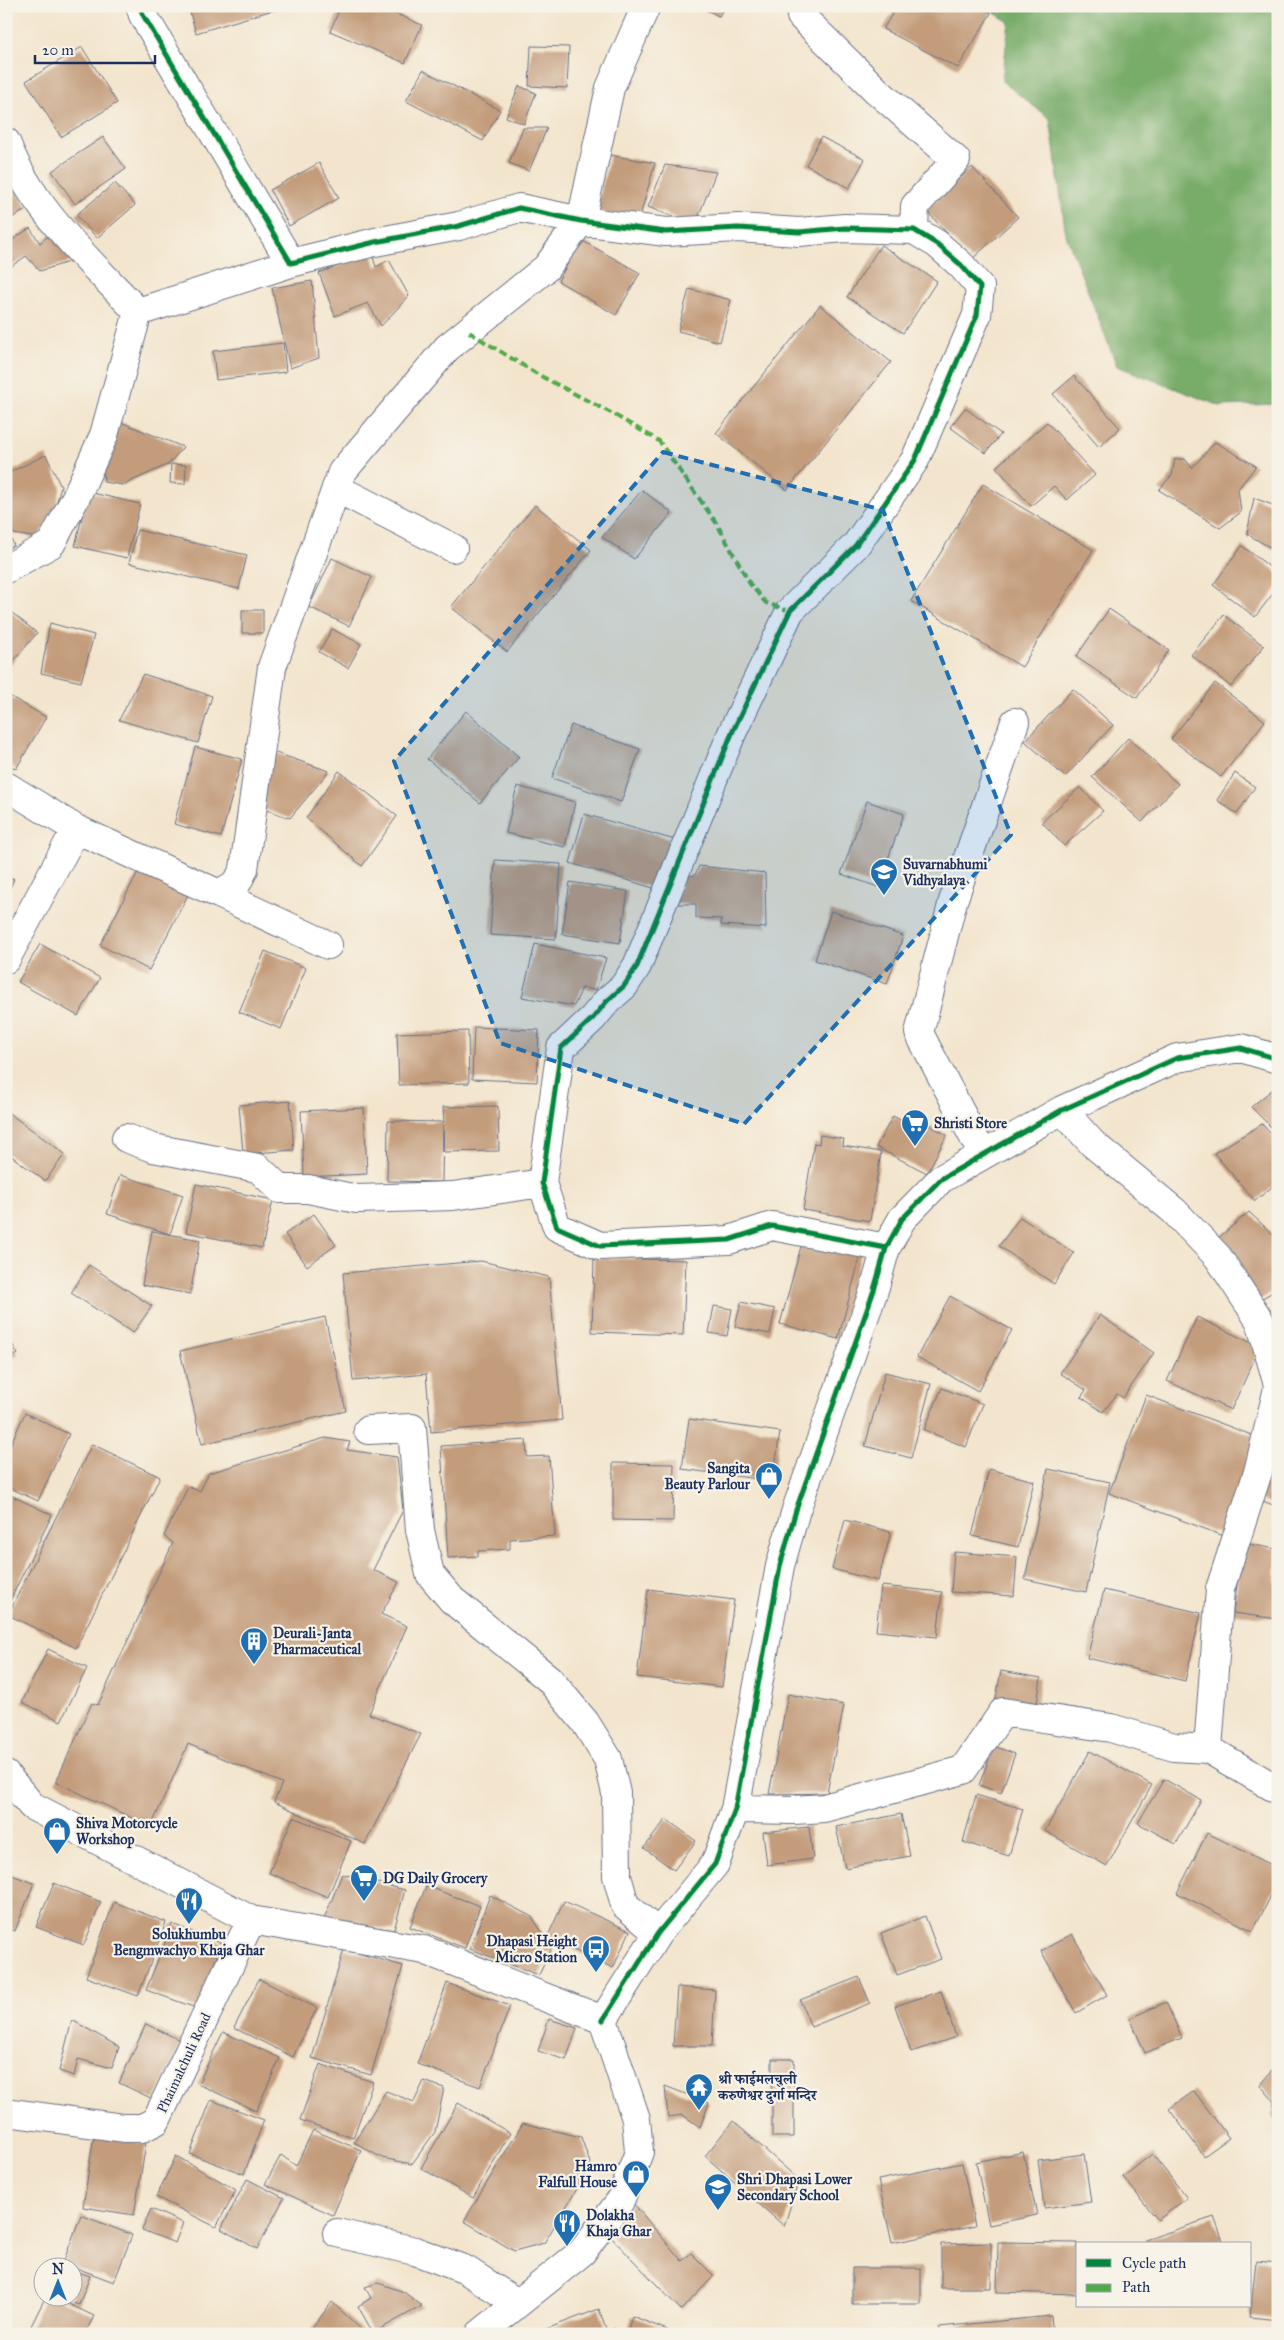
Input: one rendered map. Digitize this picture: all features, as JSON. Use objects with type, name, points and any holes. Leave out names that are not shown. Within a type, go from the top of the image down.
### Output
[{"type":"street","points":[[140,6],[143,15],[291,264]]},
{"type":"street","points":[[219,894],[236,883],[244,869],[272,667],[342,472],[447,348],[546,268],[581,221],[610,88],[646,6]]},
{"type":"street","points":[[801,16],[876,90],[956,160],[915,206],[914,230]]},
{"type":"street","points":[[6,142],[11,155],[49,218],[138,312]]},
{"type":"street","points":[[138,312],[291,264],[375,242],[459,226],[519,208],[581,221],[666,232],[738,228],[799,232],[845,228],[914,230],[937,244],[980,287],[977,315],[915,460],[856,545],[790,611],[732,733],[637,966],[624,986],[561,1048],[542,1183],[556,1227],[600,1246],[729,1240],[772,1226],[886,1248]]},
{"type":"street","points":[[6,569],[50,544],[76,497],[104,435],[138,312]]},
{"type":"street","points":[[336,488],[453,548]]},
{"type":"street","points":[[983,1155],[919,1033],[953,901],[1015,722]]},
{"type":"street","points":[[6,786],[76,829],[328,945]]},
{"type":"street","points":[[6,959],[76,829]]},
{"type":"street","points":[[603,2020],[658,1933],[715,1864],[736,1809],[780,1566],[796,1510],[874,1290],[886,1248],[902,1218],[941,1179],[1062,1110],[1177,1058],[1242,1048],[1278,1059]]},
{"type":"street","points":[[1062,1110],[1093,1144],[1174,1211],[1218,1257],[1260,1321],[1278,1387],[1258,1472],[1220,1589],[1208,1749]]},
{"type":"street","points":[[126,1138],[153,1148],[258,1168],[280,1189],[308,1189],[357,1199],[453,1196],[542,1183]]},
{"type":"street","points":[[368,1430],[412,1428],[420,1530],[430,1574],[452,1600],[549,1679],[586,1722],[608,1759],[616,1793],[617,1876],[625,1905],[658,1933]]},
{"type":"street","points":[[736,1809],[794,1810],[824,1808],[963,1770],[1003,1712],[1111,1728],[1174,1747],[1208,1749],[1278,1790]]},
{"type":"street","points":[[6,1774],[32,1806],[251,1920],[424,1950],[603,2020]]},
{"type":"street","name":"Phaimalchuli Road","points":[[6,2112],[124,2128],[142,2128],[156,2121],[251,1920]]},
{"type":"street","points":[[480,2334],[582,2252],[620,2201],[639,2152],[636,2119],[603,2020]]},
{"type":"street","points":[[338,2233],[415,2251],[466,2270],[517,2303]]},
{"type":"highlighted area","points":[[663,452],[883,510],[1011,835],[744,1124],[500,1043],[394,761]]},
{"type":"green space","points":[[983,6],[1278,6],[1278,404],[1220,406],[1117,366],[1066,235],[1050,119],[1002,81],[1009,22]]},
{"type":"building","points":[[188,6],[283,6],[283,7],[196,33]]},
{"type":"building","points":[[341,6],[378,6],[422,25],[405,63],[330,31]]},
{"type":"building","points":[[697,6],[725,6],[719,16]]},
{"type":"building","points":[[897,6],[977,6],[991,13],[958,68],[883,29]]},
{"type":"building","points":[[531,46],[569,47],[567,88],[529,86]]},
{"type":"building","points":[[82,47],[117,103],[61,137],[26,81]]},
{"type":"building","points":[[423,70],[500,110],[483,141],[406,101]]},
{"type":"building","points":[[519,86],[536,93],[524,124],[506,117]]},
{"type":"building","points":[[523,128],[547,128],[529,171],[509,163]]},
{"type":"building","points":[[103,137],[126,169],[75,204],[52,171]]},
{"type":"building","points":[[821,137],[865,159],[849,188],[806,165]]},
{"type":"building","points":[[610,155],[655,163],[639,220],[596,212]]},
{"type":"building","points":[[319,163],[339,198],[289,226],[270,190]]},
{"type":"building","points":[[665,165],[716,172],[695,225],[648,207]]},
{"type":"building","points":[[972,167],[1018,217],[971,260],[926,210]]},
{"type":"building","points":[[115,183],[135,205],[97,238],[76,215]]},
{"type":"building","points":[[14,185],[28,209],[6,221],[6,189]]},
{"type":"building","points":[[30,228],[40,243],[53,232],[75,260],[40,271],[26,256],[9,268],[6,265],[6,244]]},
{"type":"building","points":[[581,240],[640,273],[616,315],[558,281]]},
{"type":"building","points":[[881,245],[937,281],[903,333],[847,297]]},
{"type":"building","points":[[372,254],[376,267],[389,260],[409,296],[381,326],[368,303],[335,316],[319,273]]},
{"type":"building","points":[[312,281],[319,358],[290,368],[272,288]]},
{"type":"building","points":[[689,289],[731,300],[720,342],[678,331]]},
{"type":"building","points":[[820,305],[891,362],[787,490],[716,433]]},
{"type":"building","points":[[283,343],[286,372],[216,380],[213,351]]},
{"type":"building","points":[[1074,376],[1120,428],[1099,447],[1053,394]]},
{"type":"building","points":[[965,408],[1001,434],[986,453],[950,427]]},
{"type":"building","points":[[118,421],[183,447],[169,464],[123,485],[104,482],[101,452]]},
{"type":"building","points":[[1047,422],[1095,475],[1067,500],[1054,486],[1031,506],[996,467]]},
{"type":"building","points":[[1215,442],[1256,466],[1238,489],[1241,512],[1220,528],[1159,490],[1172,475],[1175,459],[1185,459],[1192,468]]},
{"type":"building","points":[[46,455],[61,487],[55,508],[38,538],[14,534],[6,506],[6,474]]},
{"type":"building","points":[[171,464],[186,465],[185,484],[170,483]]},
{"type":"building","points":[[983,484],[1093,550],[1022,667],[911,601]]},
{"type":"building","points":[[642,490],[672,513],[634,559],[602,537]]},
{"type":"building","points":[[88,492],[140,504],[127,558],[75,546]]},
{"type":"building","points":[[1254,498],[1278,507],[1278,552],[1247,534]]},
{"type":"building","points":[[535,505],[591,550],[507,652],[451,607]]},
{"type":"building","points":[[6,526],[14,546],[6,549]]},
{"type":"building","points":[[137,530],[247,555],[239,589],[129,563]]},
{"type":"building","points":[[1242,546],[1278,573],[1278,587],[1255,617],[1213,585]]},
{"type":"building","points":[[332,558],[372,577],[349,626],[309,607]]},
{"type":"building","points":[[6,608],[37,633],[6,670]]},
{"type":"building","points":[[1109,609],[1169,650],[1137,698],[1076,657]]},
{"type":"building","points":[[242,610],[263,610],[263,633],[242,633]]},
{"type":"building","points":[[1224,615],[1264,646],[1231,687],[1191,655]]},
{"type":"building","points":[[50,623],[94,635],[81,682],[41,673]]},
{"type":"building","points":[[332,629],[361,644],[348,668],[319,652]]},
{"type":"building","points":[[143,674],[212,696],[198,743],[119,720]]},
{"type":"building","points":[[1215,683],[1265,721],[1221,777],[1171,739]]},
{"type":"building","points":[[1073,689],[1113,725],[1065,777],[1025,741]]},
{"type":"building","points":[[6,694],[46,717],[16,769],[6,763]]},
{"type":"building","points":[[466,711],[519,757],[480,803],[427,759]]},
{"type":"building","points":[[571,725],[640,749],[621,802],[552,778]]},
{"type":"building","points":[[1128,738],[1178,784],[1142,822],[1092,777]]},
{"type":"building","points":[[195,747],[242,759],[221,837],[174,824]]},
{"type":"building","points":[[267,750],[329,771],[290,818],[258,807]]},
{"type":"building","points":[[339,771],[397,816],[362,866],[306,818]]},
{"type":"building","points":[[1235,773],[1255,787],[1237,814],[1217,800]]},
{"type":"building","points":[[517,786],[575,802],[565,847],[506,833]]},
{"type":"building","points":[[1080,787],[1103,811],[1064,846],[1042,822]]},
{"type":"building","points":[[867,801],[904,814],[878,887],[841,874]]},
{"type":"building","points":[[584,814],[675,840],[660,890],[570,863]]},
{"type":"building","points":[[495,860],[561,864],[556,939],[490,935]]},
{"type":"building","points":[[699,866],[765,873],[766,928],[721,925],[721,919],[696,918],[696,904],[675,904],[683,877],[695,875]]},
{"type":"building","points":[[140,868],[189,893],[149,970],[100,945]]},
{"type":"building","points":[[6,876],[14,879],[6,896]]},
{"type":"building","points":[[570,882],[628,891],[620,943],[562,934]]},
{"type":"building","points":[[831,911],[903,936],[887,984],[815,960]]},
{"type":"building","points":[[40,944],[100,978],[78,1016],[18,982]]},
{"type":"building","points":[[535,944],[606,958],[596,990],[582,988],[574,1006],[522,997]]},
{"type":"building","points":[[265,951],[306,968],[281,1029],[239,1012]]},
{"type":"building","points":[[474,1027],[539,1030],[537,1082],[472,1079]]},
{"type":"building","points":[[468,1031],[469,1083],[399,1085],[397,1033]]},
{"type":"building","points":[[1278,1085],[1278,1134],[1251,1107]]},
{"type":"building","points":[[290,1101],[294,1150],[243,1154],[239,1105]]},
{"type":"building","points":[[498,1106],[499,1151],[444,1152],[443,1125],[442,1182],[387,1181],[388,1121],[444,1122],[443,1107]]},
{"type":"building","points":[[364,1108],[367,1174],[304,1177],[301,1111]]},
{"type":"building","points":[[6,1111],[65,1154],[45,1181],[6,1152]]},
{"type":"building","points":[[909,1114],[947,1135],[927,1173],[876,1147],[893,1116],[904,1122]]},
{"type":"building","points":[[1262,1124],[1278,1142],[1278,1182],[1255,1201],[1214,1153]]},
{"type":"building","points":[[820,1135],[844,1139],[843,1146],[881,1152],[870,1221],[803,1210],[814,1143],[819,1144]]},
{"type":"building","points":[[120,1175],[183,1195],[170,1234],[107,1214]]},
{"type":"building","points":[[196,1184],[273,1200],[262,1248],[186,1232]]},
{"type":"building","points":[[1249,1212],[1278,1239],[1278,1289],[1259,1300],[1211,1244]]},
{"type":"building","points":[[314,1214],[336,1245],[307,1266],[285,1234]]},
{"type":"building","points":[[1020,1217],[1074,1253],[1054,1284],[999,1246]]},
{"type":"building","points":[[152,1231],[200,1240],[190,1294],[142,1285]]},
{"type":"building","points":[[804,1235],[862,1250],[838,1339],[780,1324]]},
{"type":"building","points":[[594,1258],[686,1260],[683,1335],[592,1332]]},
{"type":"building","points":[[481,1261],[549,1277],[562,1420],[431,1432],[426,1374],[353,1381],[343,1273]]},
{"type":"building","points":[[89,1265],[152,1306],[133,1333],[71,1293]]},
{"type":"building","points":[[950,1296],[1012,1330],[978,1391],[917,1357]]},
{"type":"building","points":[[741,1302],[775,1309],[770,1334],[735,1327]]},
{"type":"building","points":[[714,1306],[732,1309],[727,1336],[709,1333]]},
{"type":"building","points":[[1100,1315],[1154,1353],[1123,1398],[1117,1394],[1103,1412],[1081,1397],[1086,1390],[1060,1373]]},
{"type":"building","points":[[325,1317],[346,1411],[202,1444],[180,1351]]},
{"type":"building","points":[[1197,1317],[1260,1347],[1231,1410],[1167,1381]]},
{"type":"building","points":[[6,1334],[18,1354],[6,1361]]},
{"type":"building","points":[[885,1372],[931,1384],[911,1458],[865,1446]]},
{"type":"building","points":[[942,1388],[983,1404],[966,1447],[924,1430]]},
{"type":"building","points":[[1146,1395],[1262,1439],[1224,1536],[1109,1493]]},
{"type":"building","points":[[25,1413],[69,1434],[38,1501],[6,1486],[6,1454]]},
{"type":"building","points":[[689,1419],[780,1432],[773,1481],[682,1469]]},
{"type":"building","name":"Deurali-Janta Pharmaceutical","points":[[325,1438],[350,1442],[347,1450],[397,1457],[403,1510],[373,1570],[399,1582],[381,1614],[407,1626],[369,1714],[421,1734],[365,1844],[274,1802],[282,1783],[188,1744],[151,1827],[56,1782],[92,1703],[98,1705],[173,1543],[164,1536],[188,1487],[200,1491],[209,1473]]},
{"type":"building","points":[[526,1440],[527,1457],[549,1456],[555,1536],[510,1539],[510,1549],[478,1551],[478,1556],[448,1558],[441,1446]]},
{"type":"building","points":[[92,1444],[160,1477],[76,1648],[8,1615]]},
{"type":"building","points":[[1278,1452],[1278,1507],[1258,1499]]},
{"type":"building","points":[[613,1463],[674,1464],[673,1521],[613,1520]]},
{"type":"building","points":[[989,1469],[1034,1481],[1018,1547],[972,1536]]},
{"type":"building","points":[[1048,1469],[1110,1482],[1086,1592],[1025,1579]]},
{"type":"building","points":[[6,1493],[52,1515],[6,1608]]},
{"type":"building","points":[[845,1520],[891,1532],[878,1581],[832,1569]]},
{"type":"building","points":[[1243,1543],[1276,1549],[1275,1582],[1278,1583],[1278,1619],[1233,1613]]},
{"type":"building","points":[[954,1552],[1017,1557],[1014,1596],[951,1592]]},
{"type":"building","points":[[881,1586],[942,1592],[937,1637],[876,1631]]},
{"type":"building","points":[[648,1589],[734,1600],[722,1687],[637,1677]]},
{"type":"building","points":[[1104,1590],[1201,1613],[1185,1681],[1087,1658]]},
{"type":"building","points":[[48,1649],[87,1668],[61,1721],[22,1702]]},
{"type":"building","points":[[1001,1671],[1041,1678],[1036,1710],[995,1703]]},
{"type":"building","points":[[788,1694],[844,1705],[827,1793],[769,1794]]},
{"type":"building","points":[[994,1746],[1015,1754],[1001,1793],[979,1785]]},
{"type":"building","points":[[1090,1751],[1152,1785],[1107,1866],[1045,1831]]},
{"type":"building","points":[[1164,1779],[1201,1800],[1176,1844],[1138,1823]]},
{"type":"building","points":[[976,1795],[1023,1809],[1009,1856],[963,1842]]},
{"type":"building","points":[[901,1814],[910,1856],[845,1868],[836,1827]]},
{"type":"building","points":[[293,1817],[351,1841],[328,1897],[269,1873]]},
{"type":"building","points":[[666,1819],[696,1841],[674,1870],[644,1848]]},
{"type":"building","points":[[809,1827],[813,1859],[767,1865],[763,1832]]},
{"type":"building","points":[[1207,1833],[1278,1868],[1278,1882],[1253,1931],[1177,1893]]},
{"type":"building","points":[[6,1873],[34,1883],[15,1931],[6,1928]]},
{"type":"building","points":[[342,1874],[405,1890],[394,1930],[324,1919]]},
{"type":"building","points":[[54,1883],[101,1902],[84,1945],[36,1927]]},
{"type":"building","points":[[426,1886],[480,1906],[465,1948],[410,1927]]},
{"type":"building","points":[[490,1895],[532,1917],[552,1947],[539,1975],[470,1949]]},
{"type":"building","points":[[564,1901],[630,1931],[613,1968],[547,1938]]},
{"type":"building","points":[[114,1902],[166,1922],[138,1996],[86,1977]]},
{"type":"building","points":[[925,1916],[941,1959],[897,1975],[881,1933]]},
{"type":"building","points":[[172,1924],[221,1943],[199,2009],[146,1990]]},
{"type":"building","points":[[1072,1934],[1107,1995],[1076,2013],[1041,1951]]},
{"type":"building","points":[[344,1949],[403,1966],[371,2075],[312,2058]]},
{"type":"building","points":[[859,1977],[870,2003],[811,2027],[800,2000]]},
{"type":"building","points":[[259,1979],[317,2008],[293,2057],[234,2028]]},
{"type":"building","points":[[447,1983],[510,2006],[480,2087],[417,2064]]},
{"type":"building","points":[[677,1987],[715,1990],[712,2046],[673,2046]]},
{"type":"building","points":[[941,1991],[956,2037],[911,2052],[895,2006]]},
{"type":"building","points":[[1166,2002],[1182,2038],[1145,2053],[1130,2018]]},
{"type":"building","points":[[549,2019],[577,2028],[566,2060],[538,2051]]},
{"type":"building","points":[[72,2020],[119,2047],[112,2068],[78,2059],[74,2076],[59,2071]]},
{"type":"building","points":[[146,2024],[182,2041],[155,2100],[119,2083]]},
{"type":"building","points":[[223,2032],[280,2058],[256,2111],[198,2084]]},
{"type":"building","points":[[772,2059],[794,2059],[794,2137],[772,2137]]},
{"type":"building","points":[[1278,2062],[1278,2120],[1273,2115],[1274,2101],[1260,2085]]},
{"type":"building","points":[[320,2064],[373,2082],[353,2138],[300,2120]]},
{"type":"building","points":[[424,2081],[444,2088],[435,2132],[412,2164],[382,2158],[354,2142],[386,2091],[414,2102]]},
{"type":"building","points":[[665,2086],[709,2103],[700,2127],[683,2115],[668,2117]]},
{"type":"building","points":[[1194,2091],[1229,2138],[1204,2156],[1169,2109]]},
{"type":"building","points":[[211,2100],[264,2120],[244,2174],[190,2154]]},
{"type":"building","points":[[458,2103],[510,2133],[473,2198],[421,2168]]},
{"type":"building","points":[[733,2121],[799,2180],[784,2226],[705,2156]]},
{"type":"building","points":[[523,2123],[581,2137],[591,2166],[544,2243],[514,2251],[464,2221]]},
{"type":"building","points":[[313,2130],[361,2150],[333,2215],[265,2184],[281,2155],[296,2166]]},
{"type":"building","points":[[94,2135],[146,2144],[134,2215],[83,2207]]},
{"type":"building","points":[[1023,2152],[1037,2215],[989,2225],[976,2162]]},
{"type":"building","points":[[1084,2154],[1091,2202],[1044,2208],[1038,2160]]},
{"type":"building","points":[[1152,2154],[1187,2198],[1158,2220],[1123,2177]]},
{"type":"building","points":[[176,2156],[236,2190],[216,2227],[156,2197]]},
{"type":"building","points":[[962,2163],[975,2226],[892,2243],[878,2180]]},
{"type":"building","points":[[247,2179],[284,2198],[257,2249],[221,2229]]},
{"type":"building","points":[[633,2203],[682,2261],[691,2253],[714,2276],[681,2310],[607,2233]]},
{"type":"building","points":[[151,2209],[183,2223],[175,2243],[142,2230]]},
{"type":"building","points":[[81,2215],[132,2235],[114,2282],[82,2270],[82,2258],[65,2258]]},
{"type":"building","points":[[1214,2217],[1223,2242],[1146,2242],[1145,2240]]},
{"type":"building","points":[[998,2242],[1076,2243],[1076,2294],[997,2292]]},
{"type":"building","points":[[991,2243],[991,2288],[941,2288],[941,2244]]},
{"type":"building","points":[[1256,2261],[1278,2263],[1278,2320],[1250,2317]]},
{"type":"building","points":[[852,2268],[921,2268],[921,2304],[852,2304]]},
{"type":"building","points":[[82,2273],[90,2276],[82,2297]]},
{"type":"building","points":[[378,2283],[404,2292],[422,2306],[373,2333],[358,2306],[371,2298],[365,2287]]},
{"type":"building","points":[[332,2302],[366,2334],[308,2334]]},
{"type":"building","points":[[40,2308],[77,2308],[94,2316],[85,2334],[27,2334]]},
{"type":"building","points":[[599,2309],[608,2334],[533,2334]]},
{"type":"building","points":[[632,2316],[677,2334],[611,2334],[613,2328],[627,2333]]},
{"type":"building","points":[[1051,2316],[1053,2334],[939,2334],[939,2327]]},
{"type":"marked path","points":[[469,332],[537,374],[613,414],[659,441],[717,524],[750,584],[766,603],[790,611]]},
{"type":"cycle path","points":[[140,6],[143,15],[291,263],[375,242],[459,226],[519,208],[581,221],[666,232],[738,228],[799,232],[845,228],[914,230],[937,244],[961,265],[980,287],[977,315],[915,460],[856,545],[790,611],[732,733],[637,966],[624,986],[561,1048],[542,1183],[557,1227],[600,1246],[729,1240],[772,1226],[886,1248]]},
{"type":"cycle path","points":[[603,2020],[658,1933],[715,1864],[735,1809],[780,1566],[796,1510],[874,1290],[886,1248],[902,1219],[941,1179],[1062,1110],[1177,1058],[1241,1048],[1278,1059]]},
{"type":"place","name":"Suvarnabhumi Vidhyalaya","points":[[884,896]]},
{"type":"place","name":"Shristi Store","points":[[915,1147]]},
{"type":"place","name":"Sangita Beauty Parlour","points":[[769,1500]]},
{"type":"place","name":"Deurali-Janta Pharmaceutical","points":[[254,1665]]},
{"type":"place","name":"Shiva Motorcycle Workshop","points":[[57,1855]]},
{"type":"place","name":"DG Daily Grocery","points":[[364,1902]]},
{"type":"place","name":"Solukhumbu Bengmwachyo Khaja Ghar","points":[[189,1925]]},
{"type":"place","name":"Dhapasi Height Micro Station","points":[[596,1973]]},
{"type":"place","name":"श्री फाईमलचुली करुणेश्वर दुर्गा मन्दिर","points":[[699,2111]]},
{"type":"place","name":"Hamro Falfull House","points":[[636,2198]]},
{"type":"place","name":"Shri Dhapasi Lower Secondary School","points":[[718,2211]]},
{"type":"place","name":"Dolakha Khaja Ghar","points":[[567,2247]]}]
